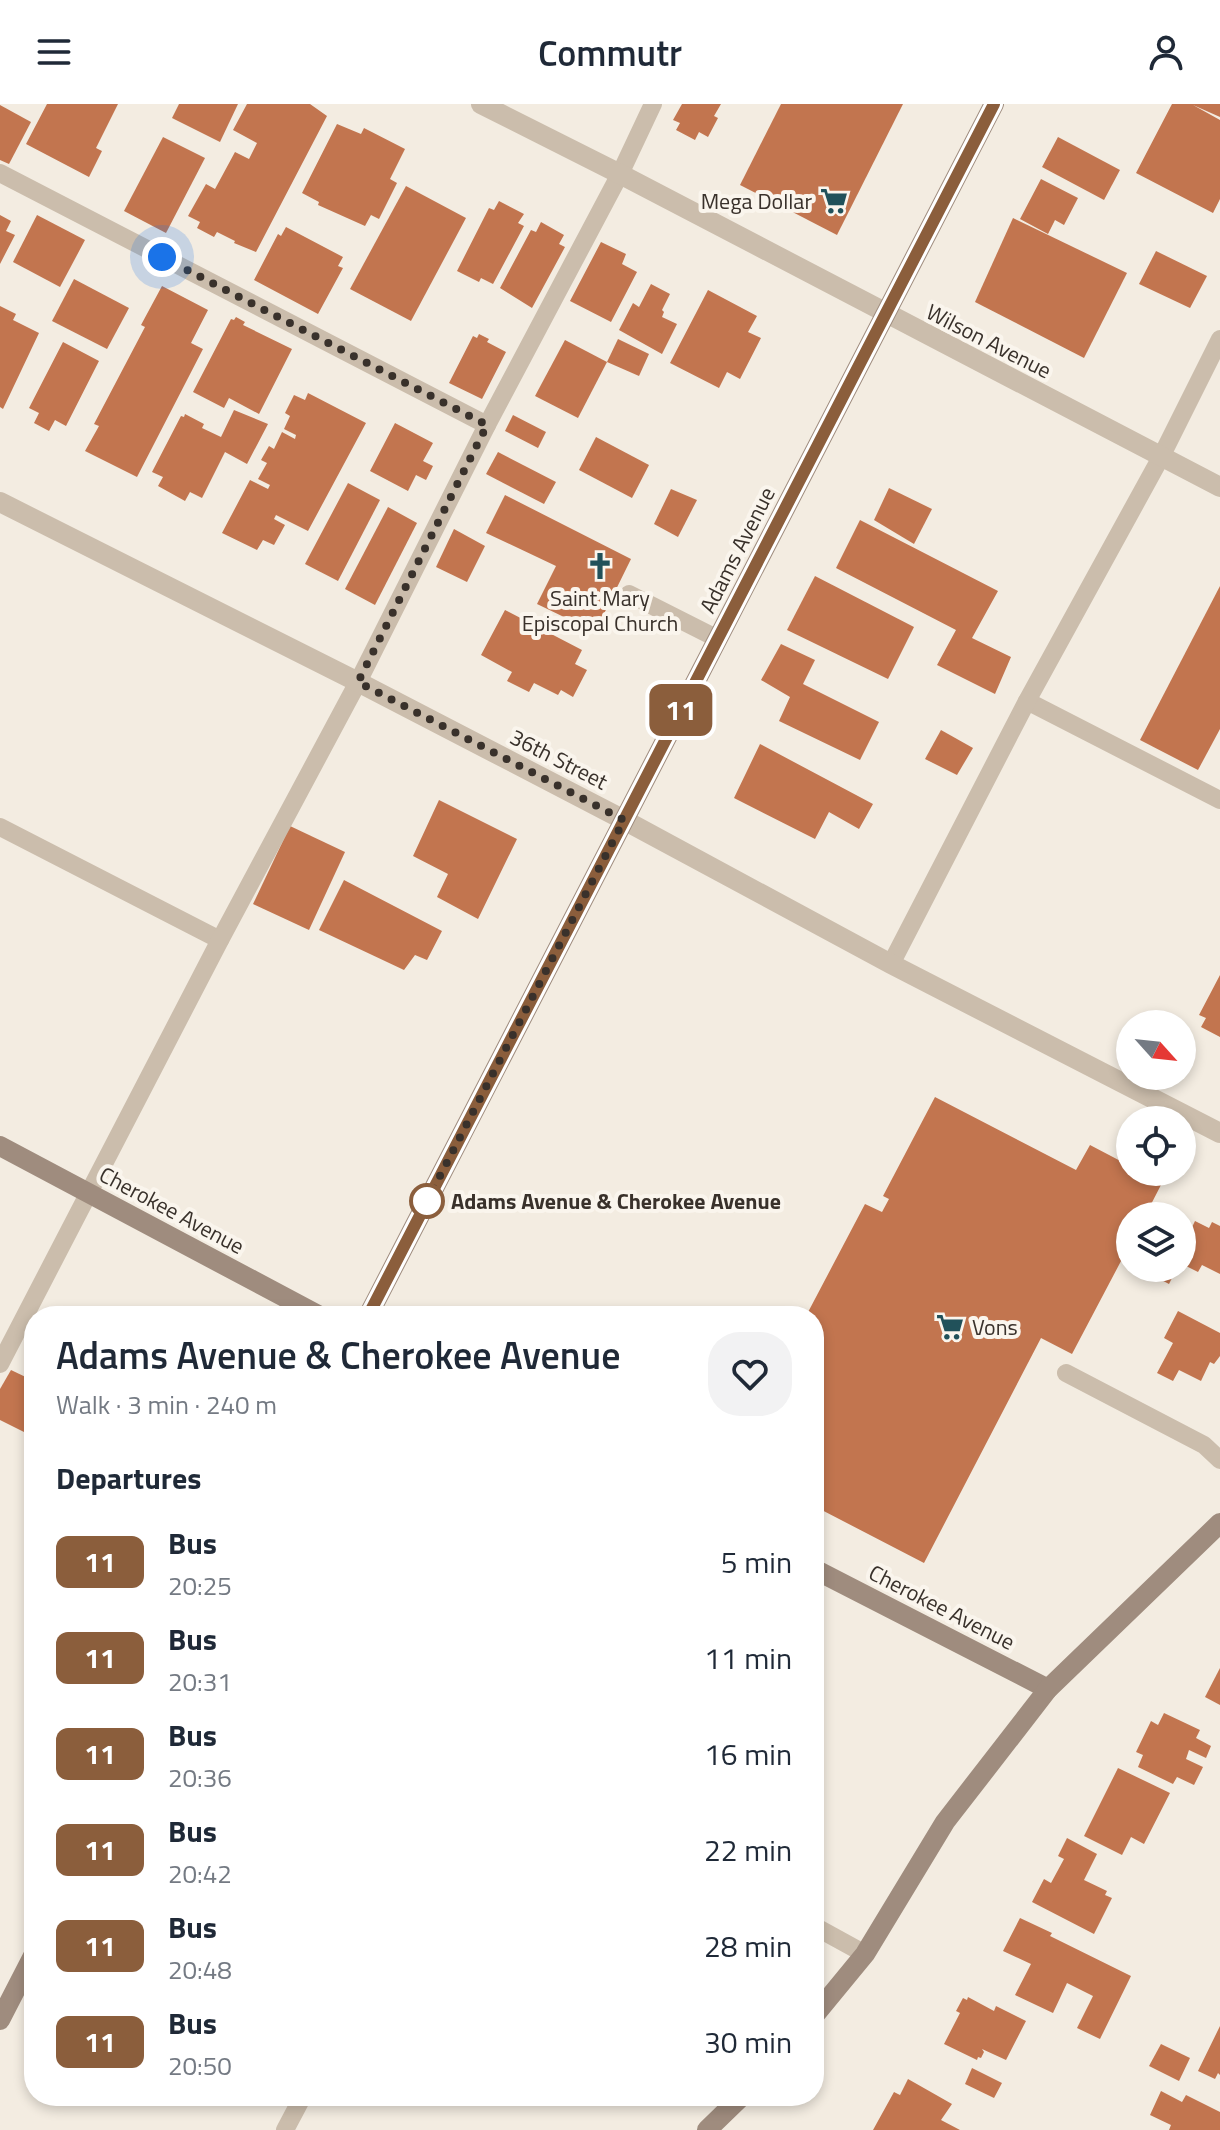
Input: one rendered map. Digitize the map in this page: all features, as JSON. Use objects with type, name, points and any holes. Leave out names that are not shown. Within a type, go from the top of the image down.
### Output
[{"type":"main road","name":"Adams Avenue","points":[[373,1306],[994,104]]},
{"type":"main road","name":"Cherokee Avenue","points":[[0,1146],[301,1306]]},
{"type":"main road","points":[[824,2004],[865,1954],[945,1822],[1048,1689],[1220,1523]]},
{"type":"main road","name":"Cherokee Avenue","points":[[824,1574],[1048,1689]]},
{"type":"main road","points":[[0,2020],[24,1973]]},
{"type":"main road","points":[[707,2130],[732,2106]]},
{"type":"street","name":"Wilson Avenue","points":[[481,104],[1220,487]]},
{"type":"street","name":"36th Street","points":[[0,502],[358,682],[624,820],[891,964],[1220,1133]]},
{"type":"lane","points":[[31,1306],[358,682],[487,425],[620,174],[653,104]]},
{"type":"lane","points":[[0,173],[487,425]]},
{"type":"lane","points":[[891,964],[1027,701],[1161,457],[1220,339]]},
{"type":"lane","points":[[629,594],[718,639]]},
{"type":"lane","points":[[1027,701],[1220,800]]},
{"type":"lane","points":[[0,827],[220,940]]},
{"type":"lane","points":[[0,1364],[24,1319]]},
{"type":"lane","points":[[1066,1373],[1204,1445],[1220,1460]]},
{"type":"lane","points":[[824,1931],[865,1954]]},
{"type":"lane","points":[[285,2130],[298,2106]]},
{"type":"building","points":[[47,104],[118,104],[96,148],[102,151],[89,177],[26,144]]},
{"type":"building","points":[[179,104],[238,104],[220,142],[172,118]]},
{"type":"building","points":[[247,104],[310,104],[327,116],[256,252],[217,232],[214,237],[197,228],[200,222],[188,216],[206,184],[215,189],[235,152],[249,159],[257,143],[233,130]]},
{"type":"building","points":[[682,104],[721,104],[708,137],[699,132],[695,140],[676,130],[680,123],[673,120]]},
{"type":"building","points":[[781,104],[903,104],[837,235],[740,185]]},
{"type":"building","points":[[1172,104],[1220,104],[1220,117],[1193,105],[1220,120],[1220,199],[1213,213],[1136,173]]},
{"type":"building","points":[[0,105],[31,122],[9,164],[0,160]]},
{"type":"building","points":[[337,124],[361,134],[364,128],[405,149],[390,179],[397,183],[379,219],[371,215],[365,226],[318,205],[319,202],[302,193]]},
{"type":"building","points":[[163,137],[205,158],[166,233],[124,211]]},
{"type":"building","points":[[1058,137],[1120,170],[1104,200],[1042,167]]},
{"type":"building","points":[[1041,179],[1078,198],[1064,225],[1055,220],[1048,234],[1020,219]]},
{"type":"building","points":[[406,186],[466,218],[411,321],[350,289]]},
{"type":"building","points":[[499,201],[524,214],[518,223],[524,226],[493,284],[481,278],[479,282],[457,271],[489,208],[494,210]]},
{"type":"building","points":[[0,215],[11,221],[6,231],[15,235],[0,264]]},
{"type":"building","points":[[37,215],[85,240],[60,287],[13,262]]},
{"type":"building","points":[[1013,218],[1127,273],[1084,358],[975,302]]},
{"type":"building","points":[[541,222],[564,235],[559,244],[565,247],[532,308],[500,288],[531,230],[536,232]]},
{"type":"building","points":[[286,227],[343,257],[338,266],[343,268],[318,314],[254,280],[278,234],[281,236]]},
{"type":"building","points":[[601,242],[626,254],[622,264],[637,272],[611,322],[570,301]]},
{"type":"building","points":[[1156,251],[1207,276],[1190,308],[1139,284]]},
{"type":"building","points":[[74,279],[129,308],[107,349],[52,321]]},
{"type":"building","points":[[651,284],[670,294],[662,317],[677,324],[662,354],[619,330],[633,303],[639,307]]},
{"type":"building","points":[[162,286],[208,310],[191,343],[203,349],[137,477],[85,451],[99,426],[94,424],[145,327],[141,325]]},
{"type":"building","points":[[708,290],[757,316],[748,332],[761,338],[740,379],[727,372],[719,388],[670,363]]},
{"type":"building","points":[[0,306],[16,314],[13,320],[39,333],[3,409],[0,407]]},
{"type":"building","points":[[236,317],[245,322],[243,325],[292,349],[259,414],[229,398],[224,408],[193,392],[231,319]]},
{"type":"building","points":[[479,334],[506,352],[482,399],[449,383],[473,336],[477,338]]},
{"type":"building","points":[[618,339],[649,354],[639,376],[607,362]]},
{"type":"building","points":[[565,340],[607,362],[578,418],[535,396]]},
{"type":"building","points":[[63,342],[99,361],[66,426],[55,420],[49,431],[34,423],[39,413],[29,408]]},
{"type":"building","points":[[308,393],[366,423],[308,531],[276,515],[274,519],[285,525],[274,545],[263,540],[257,550],[222,533],[250,480],[268,489],[270,485],[258,479],[267,463],[261,460],[269,446],[274,449],[282,432],[295,439],[296,435],[284,429],[290,416],[285,413],[294,395],[305,400]]},
{"type":"building","points":[[234,410],[268,424],[247,464],[225,452],[202,498],[190,492],[185,501],[158,486],[163,477],[152,472],[181,416],[185,414],[204,424],[202,428],[221,437]]},
{"type":"building","points":[[513,415],[546,432],[538,448],[505,431]]},
{"type":"building","points":[[395,423],[433,443],[423,461],[433,466],[426,480],[416,475],[408,491],[370,471]]},
{"type":"building","points":[[596,437],[649,465],[632,498],[579,470]]},
{"type":"building","points":[[498,452],[556,482],[544,504],[486,474]]},
{"type":"building","points":[[348,483],[380,500],[338,581],[305,564]]},
{"type":"building","points":[[889,488],[932,509],[914,544],[874,520]]},
{"type":"building","points":[[671,489],[697,500],[678,537],[654,524]]},
{"type":"building","points":[[505,495],[631,559],[595,632],[537,604],[556,566],[486,533]]},
{"type":"building","points":[[388,507],[417,523],[375,605],[345,589]]},
{"type":"building","points":[[860,520],[998,591],[972,638],[1011,657],[995,694],[937,665],[956,630],[836,568]]},
{"type":"building","points":[[454,529],[485,546],[467,582],[436,567]]},
{"type":"building","points":[[815,576],[914,627],[888,679],[787,630]]},
{"type":"building","points":[[1220,586],[1220,729],[1198,770],[1140,740]]},
{"type":"building","points":[[505,610],[582,650],[575,664],[587,670],[573,697],[561,690],[558,695],[534,683],[529,692],[507,681],[512,672],[481,655]]},
{"type":"building","points":[[781,644],[815,660],[803,684],[879,722],[860,760],[779,721],[790,697],[761,680]]},
{"type":"building","points":[[941,730],[973,748],[957,775],[925,759]]},
{"type":"building","points":[[760,744],[873,804],[859,829],[829,812],[815,839],[734,798]]},
{"type":"building","points":[[439,800],[517,839],[478,919],[437,897],[448,874],[413,856]]},
{"type":"building","points":[[290,826],[345,852],[309,930],[253,904]]},
{"type":"building","points":[[344,880],[442,931],[427,960],[415,955],[404,970],[319,930]]},
{"type":"building","points":[[1220,975],[1220,1037],[1201,1027],[1206,1018],[1199,1015]]},
{"type":"building","name":"Vons","points":[[935,1097],[1076,1170],[1090,1145],[1116,1159],[1116,1186],[1160,1186],[1152,1202],[1116,1202],[1116,1271],[1072,1354],[1041,1338],[924,1563],[824,1511],[824,1306],[811,1306],[865,1204],[882,1212],[889,1199],[883,1196]]},
{"type":"building","points":[[1196,1222],[1209,1228],[1212,1222],[1220,1226],[1220,1274],[1202,1265],[1198,1272]]},
{"type":"building","points":[[1178,1311],[1220,1333],[1220,1356],[1214,1364],[1210,1362],[1201,1381],[1179,1370],[1173,1381],[1157,1373],[1173,1343],[1164,1338]]},
{"type":"building","points":[[11,1370],[24,1376],[24,1432],[0,1420],[0,1389]]},
{"type":"building","points":[[1220,1668],[1220,1705],[1205,1697]]},
{"type":"building","points":[[1164,1713],[1200,1730],[1196,1738],[1211,1746],[1206,1758],[1189,1750],[1186,1759],[1203,1767],[1194,1785],[1177,1777],[1173,1784],[1138,1767],[1143,1755],[1136,1752],[1151,1721],[1158,1725]]},
{"type":"building","points":[[1118,1768],[1170,1793],[1144,1844],[1131,1837],[1122,1855],[1084,1836]]},
{"type":"building","points":[[1067,1838],[1097,1854],[1084,1880],[1107,1891],[1105,1895],[1112,1898],[1094,1934],[1032,1902],[1044,1879],[1051,1883],[1064,1859],[1058,1856]]},
{"type":"building","points":[[1020,1918],[1131,1976],[1100,2039],[1077,2028],[1093,1996],[1067,1983],[1053,2013],[1015,1995],[1031,1964],[1003,1951]]},
{"type":"building","points":[[968,1997],[994,2011],[996,2006],[1026,2021],[1006,2060],[982,2049],[984,2052],[977,2060],[944,2044],[960,2013],[956,2011],[963,1998],[967,2000]]},
{"type":"building","points":[[1220,2026],[1220,2075],[1218,2073],[1215,2079],[1198,2071]]},
{"type":"building","points":[[1161,2044],[1190,2058],[1179,2081],[1149,2066]]},
{"type":"building","points":[[972,2068],[1002,2083],[994,2098],[965,2084]]},
{"type":"building","points":[[908,2079],[952,2104],[941,2120],[960,2130],[873,2130],[894,2092],[900,2095]]},
{"type":"building","points":[[1161,2091],[1182,2102],[1186,2095],[1220,2112],[1220,2130],[1169,2130],[1171,2125],[1150,2115]]},
{"type":"bus line","name":"11","points":[[373,1306],[994,104]]},
{"type":"place","name":"Mega Dollar","points":[[834,201]]},
{"type":"place","name":"Saint Mary Episcopal Church","points":[[600,566]]},
{"type":"place","name":"Adams Avenue & Cherokee Avenue","points":[[427,1201]]},
{"type":"place","name":"Vons","points":[[950,1327]]},
{"type":"route","points":[[162,257],[487,425],[358,682],[624,820],[427,1201]]}]
